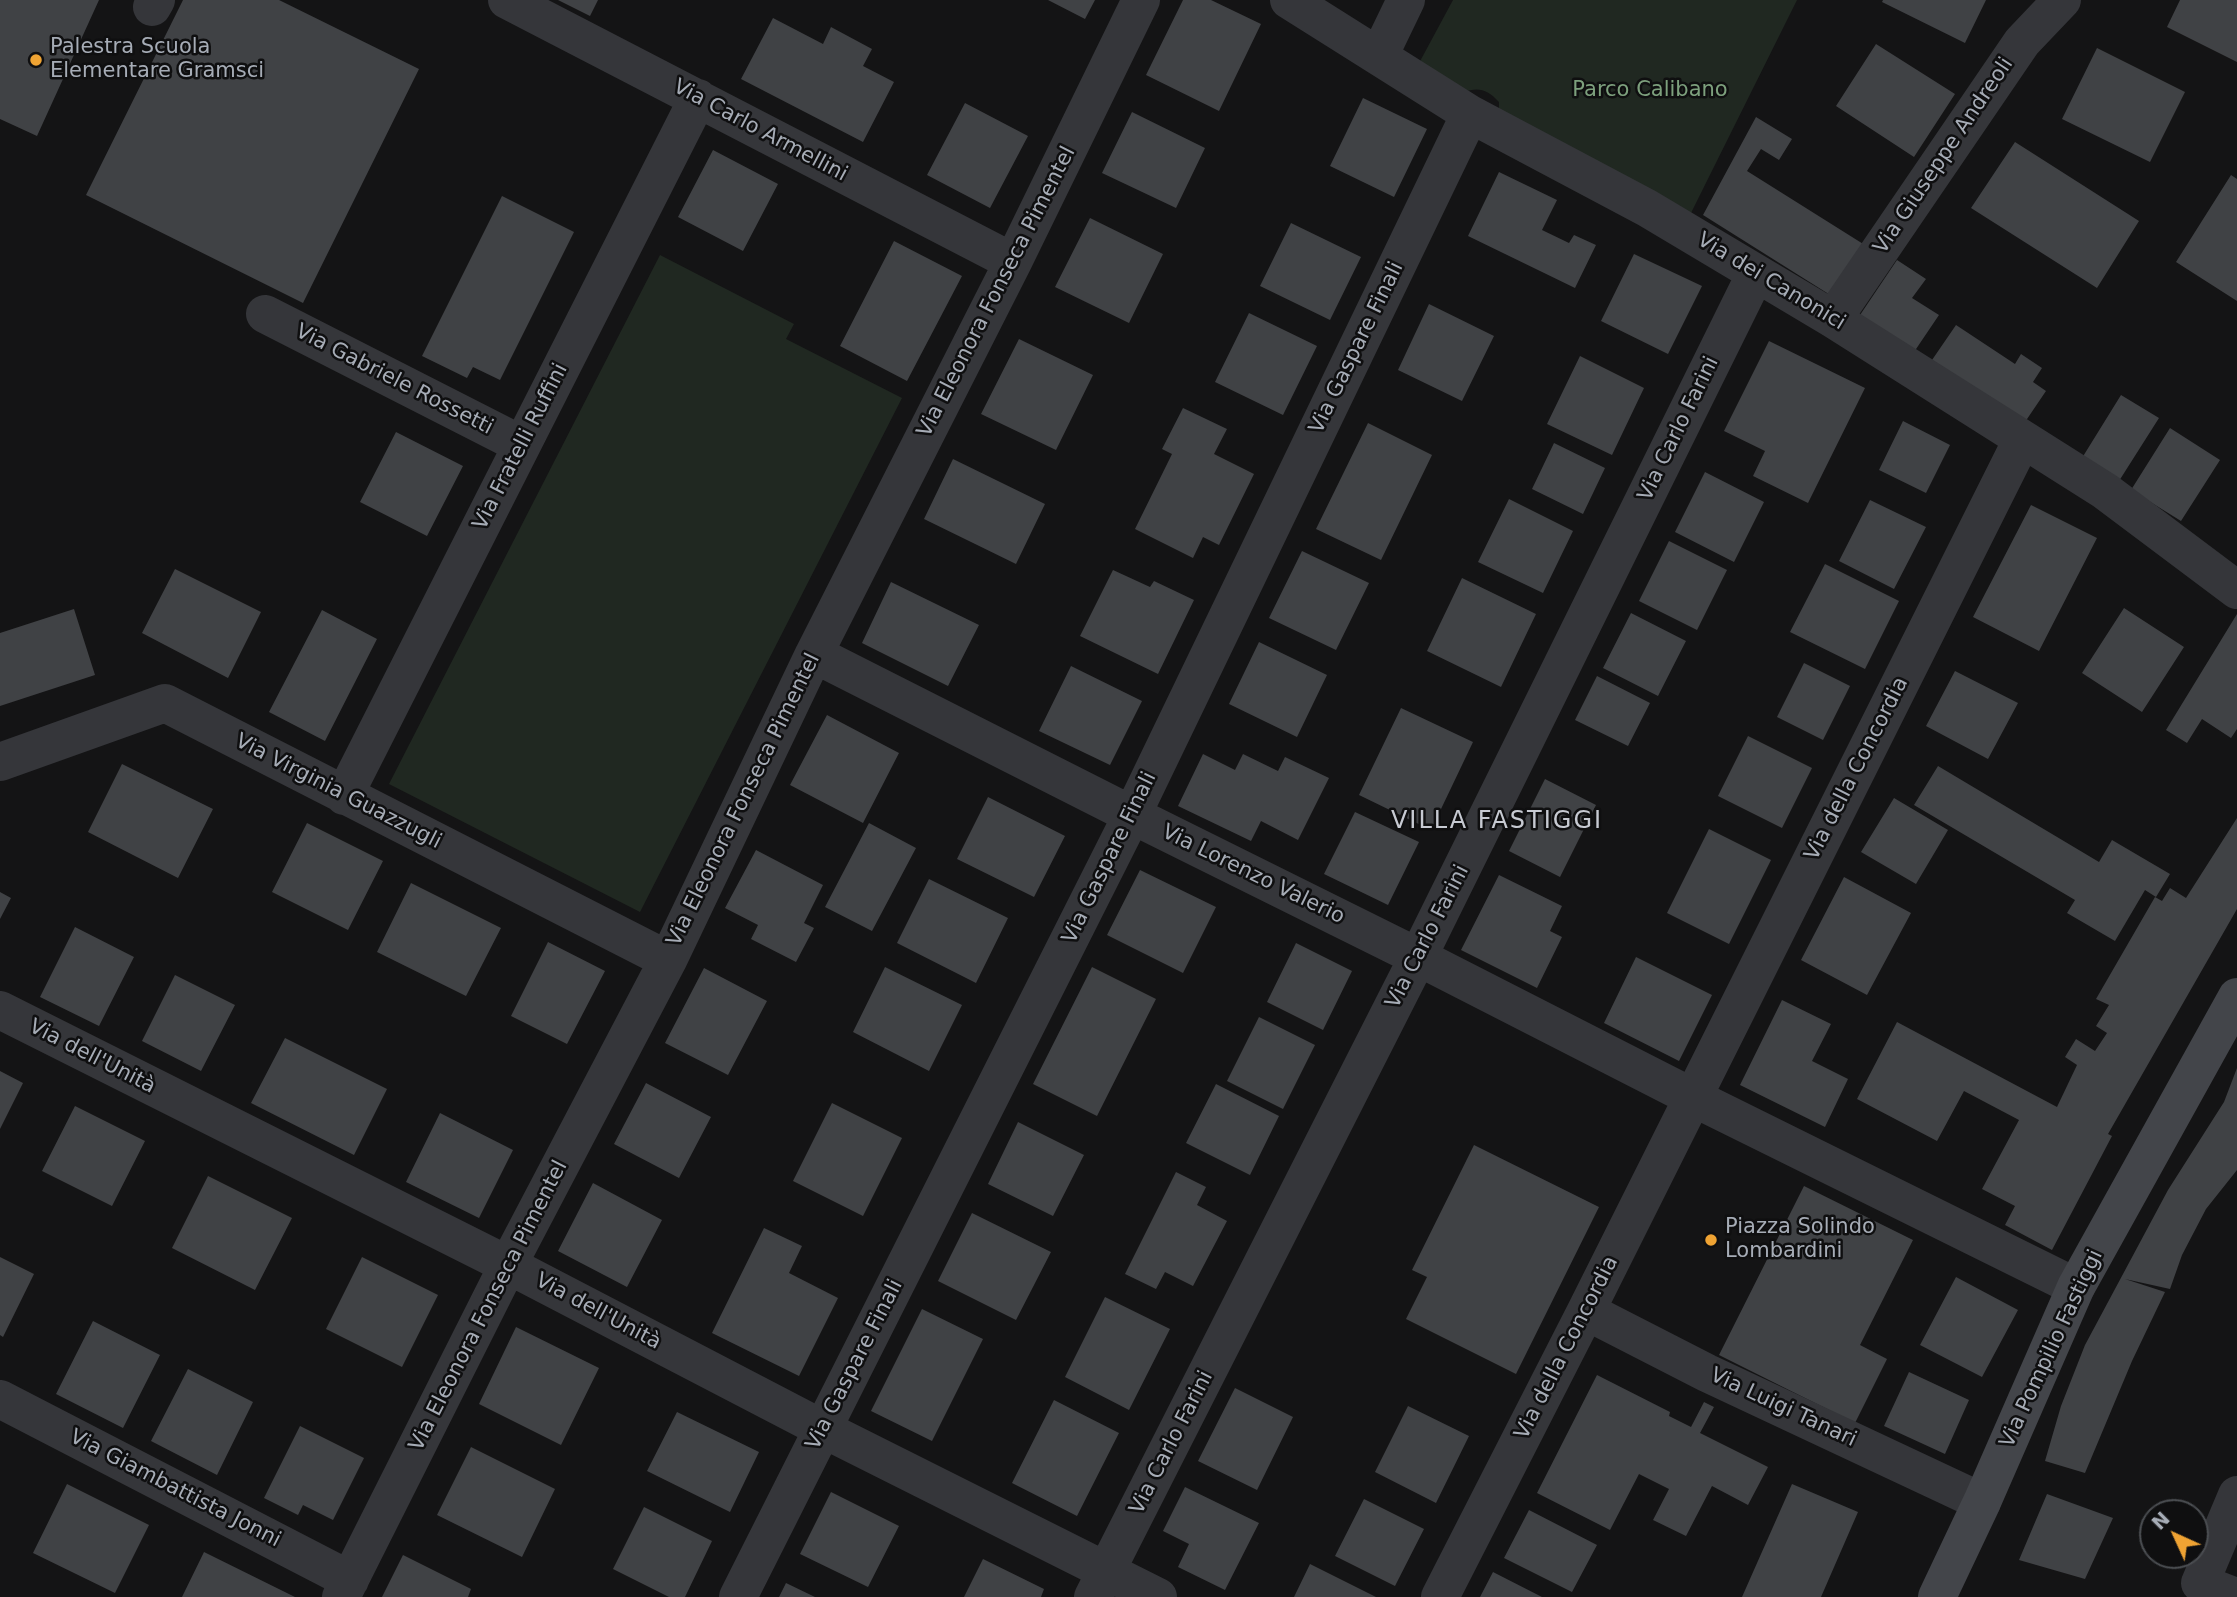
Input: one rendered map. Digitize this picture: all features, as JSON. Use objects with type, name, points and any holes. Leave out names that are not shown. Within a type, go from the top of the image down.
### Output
[{"type":"street","name":"Via Carlo Armellini","points":[[507,0],[1013,262]]},
{"type":"street","name":"Via Eleonora Fonseca Pimentel","points":[[345,1588],[508,1265],[668,960],[814,654],[1013,262],[1141,0]]},
{"type":"street","name":"Via dei Canonici","points":[[1289,0],[1470,114],[1647,208],[1833,319],[2105,491],[2237,590]]},
{"type":"street","points":[[1379,56],[1406,0]]},
{"type":"street","name":"Via Giuseppe Andreoli","points":[[1833,319],[2022,42],[2062,0]]},
{"type":"street","name":"Via Fratelli Ruffini","points":[[344,796],[698,98]]},
{"type":"street","name":"Via Gaspare Finali","points":[[738,1597],[1132,815],[1470,114]]},
{"type":"street","name":"Via Carlo Farini","points":[[1100,1584],[1418,957],[1756,273]]},
{"type":"street","name":"Via Gabriele Rossetti","points":[[265,314],[522,445]]},
{"type":"street","name":"Via della Concordia","points":[[1440,1597],[2022,440]]},
{"type":"street","name":"Via Lorenzo Valerio","points":[[814,654],[1692,1097]]},
{"type":"street","name":"Via Virginia Guazzugli","points":[[0,762],[165,703],[668,960]]},
{"type":"street","name":"Via Pompilio Fastiggi","points":[[1937,1597],[1982,1502],[2076,1287],[2237,997]]},
{"type":"street","name":"Via dell'Unità","points":[[0,1010],[508,1265],[823,1430],[1100,1584],[1158,1597]]},
{"type":"street","points":[[1692,1097],[2076,1287]]},
{"type":"street","name":"Via Luigi Tanari","points":[[1586,1311],[1707,1373],[1982,1502]]},
{"type":"street","name":"Via Giambattista Jonni","points":[[0,1399],[345,1588]]},
{"type":"street","points":[[2236,1597],[2200,1583],[2237,1495]]},
{"type":"green space","name":"Parco Calibano","points":[[1453,0],[1797,0],[1691,213],[1499,120],[1499,102],[1491,94],[1482,90],[1463,92],[1418,65]]},
{"type":"green space","points":[[660,255],[794,324],[786,339],[902,398],[640,912],[389,784]]},
{"type":"building","name":"Palestra Scuola Elementare Gramsci","points":[[0,0],[99,0],[37,136],[0,119]]},
{"type":"building","points":[[183,0],[279,0],[419,69],[303,303],[86,195]]},
{"type":"building","points":[[558,0],[598,0],[590,16]]},
{"type":"building","points":[[1048,0],[1095,0],[1085,19]]},
{"type":"building","points":[[1183,0],[1211,0],[1261,24],[1219,111],[1146,75]]},
{"type":"building","points":[[1986,0],[1965,43],[1882,2]]},
{"type":"building","points":[[2180,0],[2237,0],[2237,62],[2167,27]]},
{"type":"building","points":[[773,18],[823,44],[831,27],[872,49],[863,66],[894,82],[863,142],[741,79]]},
{"type":"building","points":[[1876,44],[1955,94],[1914,157],[1836,106]]},
{"type":"building","points":[[2097,48],[2185,92],[2150,162],[2062,119]]},
{"type":"building","points":[[1363,98],[1427,129],[1394,197],[1330,166]]},
{"type":"building","points":[[965,103],[1028,136],[990,208],[927,175]]},
{"type":"building","points":[[1132,112],[1205,148],[1176,208],[1102,173]]},
{"type":"building","points":[[1756,117],[1792,139],[1779,160],[1761,149],[1747,171],[1868,247],[1835,298],[1703,215]]},
{"type":"building","points":[[2015,142],[2139,221],[2097,288],[1971,208]]},
{"type":"building","points":[[713,150],[778,184],[743,251],[678,217]]},
{"type":"building","points":[[1499,172],[1557,200],[1542,230],[1569,243],[1574,235],[1596,245],[1575,288],[1468,236]]},
{"type":"building","points":[[2231,175],[2237,179],[2237,301],[2176,262]]},
{"type":"building","points":[[502,196],[574,232],[500,380],[473,367],[467,378],[422,356]]},
{"type":"building","points":[[1090,218],[1163,254],[1129,323],[1055,287]]},
{"type":"building","points":[[1291,223],[1361,257],[1330,320],[1260,286]]},
{"type":"building","points":[[894,241],[962,276],[907,381],[840,346]]},
{"type":"building","points":[[1634,254],[1702,286],[1668,354],[1601,321]]},
{"type":"building","points":[[1897,260],[1926,279],[1912,298],[1939,315],[1914,352],[1860,315]]},
{"type":"building","points":[[1429,304],[1494,336],[1462,401],[1398,370]]},
{"type":"building","points":[[1249,313],[1317,346],[1283,415],[1215,382]]},
{"type":"building","points":[[1956,325],[2015,364],[2021,354],[2042,368],[2033,382],[2046,391],[2025,422],[1932,360]]},
{"type":"building","points":[[1019,339],[1093,375],[1056,450],[981,414]]},
{"type":"building","points":[[1769,341],[1865,388],[1808,503],[1753,476],[1765,451],[1724,431]]},
{"type":"building","points":[[1580,356],[1644,388],[1612,455],[1547,424]]},
{"type":"building","points":[[2121,395],[2159,418],[2119,481],[2082,458]]},
{"type":"building","points":[[1183,408],[1227,429],[1214,454],[1254,474],[1219,545],[1203,537],[1193,558],[1135,529],[1172,454],[1162,449]]},
{"type":"building","points":[[1903,421],[1950,445],[1926,493],[1879,470]]},
{"type":"building","points":[[1368,423],[1432,455],[1381,560],[1316,529]]},
{"type":"building","points":[[2170,428],[2220,460],[2181,521],[2131,490]]},
{"type":"building","points":[[396,432],[463,466],[427,536],[360,502]]},
{"type":"building","points":[[1554,443],[1605,468],[1583,514],[1532,489]]},
{"type":"building","points":[[953,459],[1045,504],[1016,564],[924,519]]},
{"type":"building","points":[[1705,472],[1764,502],[1734,562],[1675,532]]},
{"type":"building","points":[[1509,499],[1573,531],[1543,593],[1478,562]]},
{"type":"building","points":[[1870,500],[1926,527],[1894,589],[1839,561]]},
{"type":"building","points":[[2031,505],[2097,538],[2039,651],[1973,617]]},
{"type":"building","points":[[1669,541],[1727,570],[1697,630],[1639,601]]},
{"type":"building","points":[[1302,551],[1369,583],[1336,650],[1269,618]]},
{"type":"building","points":[[1825,564],[1899,601],[1865,669],[1790,632]]},
{"type":"building","points":[[175,569],[261,612],[228,678],[142,633]]},
{"type":"building","points":[[1113,570],[1150,587],[1154,581],[1194,600],[1158,674],[1080,636]]},
{"type":"building","points":[[1462,578],[1536,614],[1501,687],[1427,651]]},
{"type":"building","points":[[891,582],[979,625],[948,686],[862,643]]},
{"type":"building","points":[[2124,608],[2184,647],[2142,712],[2082,673]]},
{"type":"building","points":[[74,609],[95,675],[0,706],[0,633]]},
{"type":"building","points":[[322,610],[377,639],[325,741],[269,712]]},
{"type":"building","points":[[1631,613],[1686,641],[1658,696],[1603,668]]},
{"type":"building","points":[[2237,614],[2237,729],[2231,738],[2202,719],[2187,743],[2166,730]]},
{"type":"building","points":[[1259,642],[1327,675],[1297,737],[1229,704]]},
{"type":"building","points":[[1804,663],[1850,686],[1823,740],[1777,717]]},
{"type":"building","points":[[1071,666],[1142,701],[1110,765],[1039,731]]},
{"type":"building","points":[[1955,671],[2018,703],[1988,759],[1926,726]]},
{"type":"building","points":[[1597,676],[1650,703],[1628,746],[1575,720]]},
{"type":"building","points":[[1401,708],[1473,742],[1431,830],[1359,795]]},
{"type":"building","points":[[827,715],[899,753],[863,823],[790,785]]},
{"type":"building","points":[[1748,736],[1812,768],[1782,828],[1718,796]]},
{"type":"building","points":[[1203,754],[1235,770],[1243,754],[1278,771],[1285,757],[1329,778],[1298,840],[1261,821],[1251,841],[1178,806]]},
{"type":"building","points":[[122,764],[213,809],[178,878],[88,832]]},
{"type":"building","points":[[1938,766],[2099,862],[2112,840],[2170,874],[2156,897],[2145,890],[2115,941],[2067,913],[2075,900],[1914,805]]},
{"type":"building","points":[[1545,779],[1596,805],[1560,877],[1509,851]]},
{"type":"building","points":[[988,797],[1065,836],[1034,897],[957,859]]},
{"type":"building","points":[[1894,798],[1948,830],[1916,884],[1861,852]]},
{"type":"building","points":[[1355,812],[1419,842],[1388,905],[1324,874]]},
{"type":"building","points":[[2237,818],[2237,909],[2108,1134],[2112,1136],[2052,1250],[2005,1225],[2015,1206],[1982,1189],[2019,1120],[1964,1091],[1937,1141],[1857,1099],[1897,1022],[2057,1107],[2077,1065],[2065,1057],[2076,1039],[2095,1051],[2107,1033],[2096,1026],[2109,1005],[2096,999],[2155,897],[2162,901],[2170,888],[2186,898]]},
{"type":"building","points":[[307,823],[383,861],[348,930],[272,892]]},
{"type":"building","points":[[869,823],[916,848],[872,931],[825,907]]},
{"type":"building","points":[[1709,829],[1771,860],[1729,944],[1667,913]]},
{"type":"building","points":[[756,850],[823,885],[804,923],[814,928],[796,962],[751,939],[758,925],[725,908]]},
{"type":"building","points":[[1140,870],[1216,907],[1183,973],[1107,935]]},
{"type":"building","points":[[1499,875],[1562,906],[1550,931],[1562,937],[1537,988],[1461,950]]},
{"type":"building","points":[[1844,877],[1911,913],[1867,995],[1801,960]]},
{"type":"building","points":[[929,879],[1008,918],[976,983],[897,943]]},
{"type":"building","points":[[411,883],[501,928],[466,996],[377,952]]},
{"type":"building","points":[[0,892],[11,898],[0,919]]},
{"type":"building","points":[[75,927],[134,957],[99,1026],[40,997]]},
{"type":"building","points":[[548,942],[605,971],[567,1044],[511,1016]]},
{"type":"building","points":[[1296,943],[1352,971],[1323,1030],[1267,1002]]},
{"type":"building","points":[[1636,957],[1712,995],[1679,1061],[1604,1023]]},
{"type":"building","points":[[885,967],[962,1005],[929,1071],[853,1032]]},
{"type":"building","points":[[1092,967],[1156,999],[1097,1116],[1033,1084]]},
{"type":"building","points":[[704,968],[767,1001],[728,1075],[665,1043]]},
{"type":"building","points":[[175,975],[235,1005],[201,1071],[142,1041]]},
{"type":"building","points":[[1782,1000],[1831,1024],[1812,1061],[1848,1079],[1825,1127],[1740,1085]]},
{"type":"building","points":[[1259,1017],[1315,1045],[1283,1109],[1227,1081]]},
{"type":"building","points":[[285,1038],[387,1089],[354,1155],[251,1103]]},
{"type":"building","points":[[2237,1068],[2237,1170],[2206,1209],[2182,1255],[2170,1289],[2125,1279],[2165,1292],[2132,1361],[2085,1473],[2045,1461],[2061,1406],[2085,1345],[2168,1190],[2224,1102]]},
{"type":"building","points":[[0,1071],[23,1083],[0,1129]]},
{"type":"building","points":[[646,1083],[711,1117],[679,1178],[614,1144]]},
{"type":"building","points":[[1216,1084],[1279,1116],[1250,1175],[1186,1143]]},
{"type":"building","points":[[832,1103],[902,1138],[863,1216],[793,1181]]},
{"type":"building","points":[[75,1106],[145,1141],[112,1206],[42,1171]]},
{"type":"building","points":[[440,1113],[513,1150],[479,1218],[406,1182]]},
{"type":"building","points":[[1018,1122],[1084,1155],[1053,1216],[988,1184]]},
{"type":"building","points":[[1474,1145],[1599,1207],[1516,1374],[1406,1319],[1427,1277],[1412,1270]]},
{"type":"building","points":[[1176,1172],[1206,1187],[1197,1205],[1227,1221],[1193,1286],[1165,1272],[1156,1289],[1125,1274]]},
{"type":"building","points":[[208,1176],[292,1218],[255,1290],[172,1248]]},
{"type":"building","points":[[593,1183],[662,1220],[627,1287],[558,1251]]},
{"type":"building","points":[[1804,1186],[1913,1240],[1860,1345],[1887,1359],[1855,1423],[1719,1355]]},
{"type":"building","points":[[972,1213],[1051,1252],[1016,1320],[938,1281]]},
{"type":"building","points":[[764,1228],[802,1246],[789,1273],[838,1298],[799,1376],[712,1333]]},
{"type":"building","points":[[0,1257],[34,1274],[3,1337],[0,1335]]},
{"type":"building","points":[[362,1257],[438,1295],[402,1367],[326,1329]]},
{"type":"building","points":[[1956,1277],[2018,1310],[1982,1377],[1920,1345]]},
{"type":"building","points":[[1105,1297],[1170,1329],[1129,1410],[1065,1377]]},
{"type":"building","points":[[922,1309],[983,1339],[932,1441],[871,1411]]},
{"type":"building","points":[[93,1321],[160,1355],[123,1428],[56,1394]]},
{"type":"building","points":[[516,1327],[599,1368],[561,1445],[479,1404]]},
{"type":"building","points":[[188,1369],[253,1402],[217,1475],[151,1441]]},
{"type":"building","points":[[1909,1372],[1969,1400],[1945,1454],[1884,1426]]},
{"type":"building","points":[[1597,1375],[1670,1412],[1669,1416],[1691,1427],[1704,1402],[1714,1407],[1700,1433],[1768,1467],[1748,1505],[1712,1486],[1686,1536],[1653,1520],[1669,1489],[1639,1474],[1610,1530],[1537,1493]]},
{"type":"building","points":[[1235,1388],[1293,1417],[1257,1490],[1198,1461]]},
{"type":"building","points":[[1054,1400],[1119,1433],[1077,1516],[1012,1483]]},
{"type":"building","points":[[1408,1406],[1469,1436],[1436,1503],[1375,1472]]},
{"type":"building","points":[[677,1412],[759,1452],[730,1512],[647,1471]]},
{"type":"building","points":[[300,1426],[364,1458],[333,1520],[303,1505],[298,1515],[264,1498]]},
{"type":"building","points":[[471,1447],[555,1489],[522,1557],[437,1515]]},
{"type":"building","points":[[67,1484],[149,1525],[115,1593],[33,1553]]},
{"type":"building","points":[[1792,1484],[1858,1512],[1821,1597],[1742,1597]]},
{"type":"building","points":[[1185,1487],[1259,1523],[1225,1590],[1178,1567],[1189,1544],[1163,1531]]},
{"type":"building","points":[[831,1492],[899,1526],[868,1587],[800,1554]]},
{"type":"building","points":[[2047,1494],[2113,1518],[2085,1579],[2019,1560]]},
{"type":"building","points":[[1364,1499],[1424,1529],[1395,1586],[1335,1556]]},
{"type":"building","points":[[644,1507],[712,1541],[685,1597],[669,1597],[613,1569]]},
{"type":"building","points":[[1529,1510],[1597,1545],[1572,1592],[1504,1558]]},
{"type":"building","points":[[204,1552],[295,1597],[182,1597]]},
{"type":"building","points":[[403,1555],[471,1589],[468,1597],[382,1597]]},
{"type":"building","points":[[983,1559],[1044,1589],[1041,1597],[964,1597]]},
{"type":"building","points":[[1310,1564],[1376,1597],[1294,1597]]},
{"type":"building","points":[[1493,1572],[1542,1597],[1480,1597]]},
{"type":"building","points":[[786,1583],[815,1597],[779,1597]]},
{"type":"place","name":"Palestra Scuola Elementare Gramsci","points":[[36,60]]},
{"type":"place","name":"Piazza Solindo Lombardini","points":[[1711,1240]]},
{"type":"district","name":"VILLA FASTIGGI","points":[[1497,822]]}]
